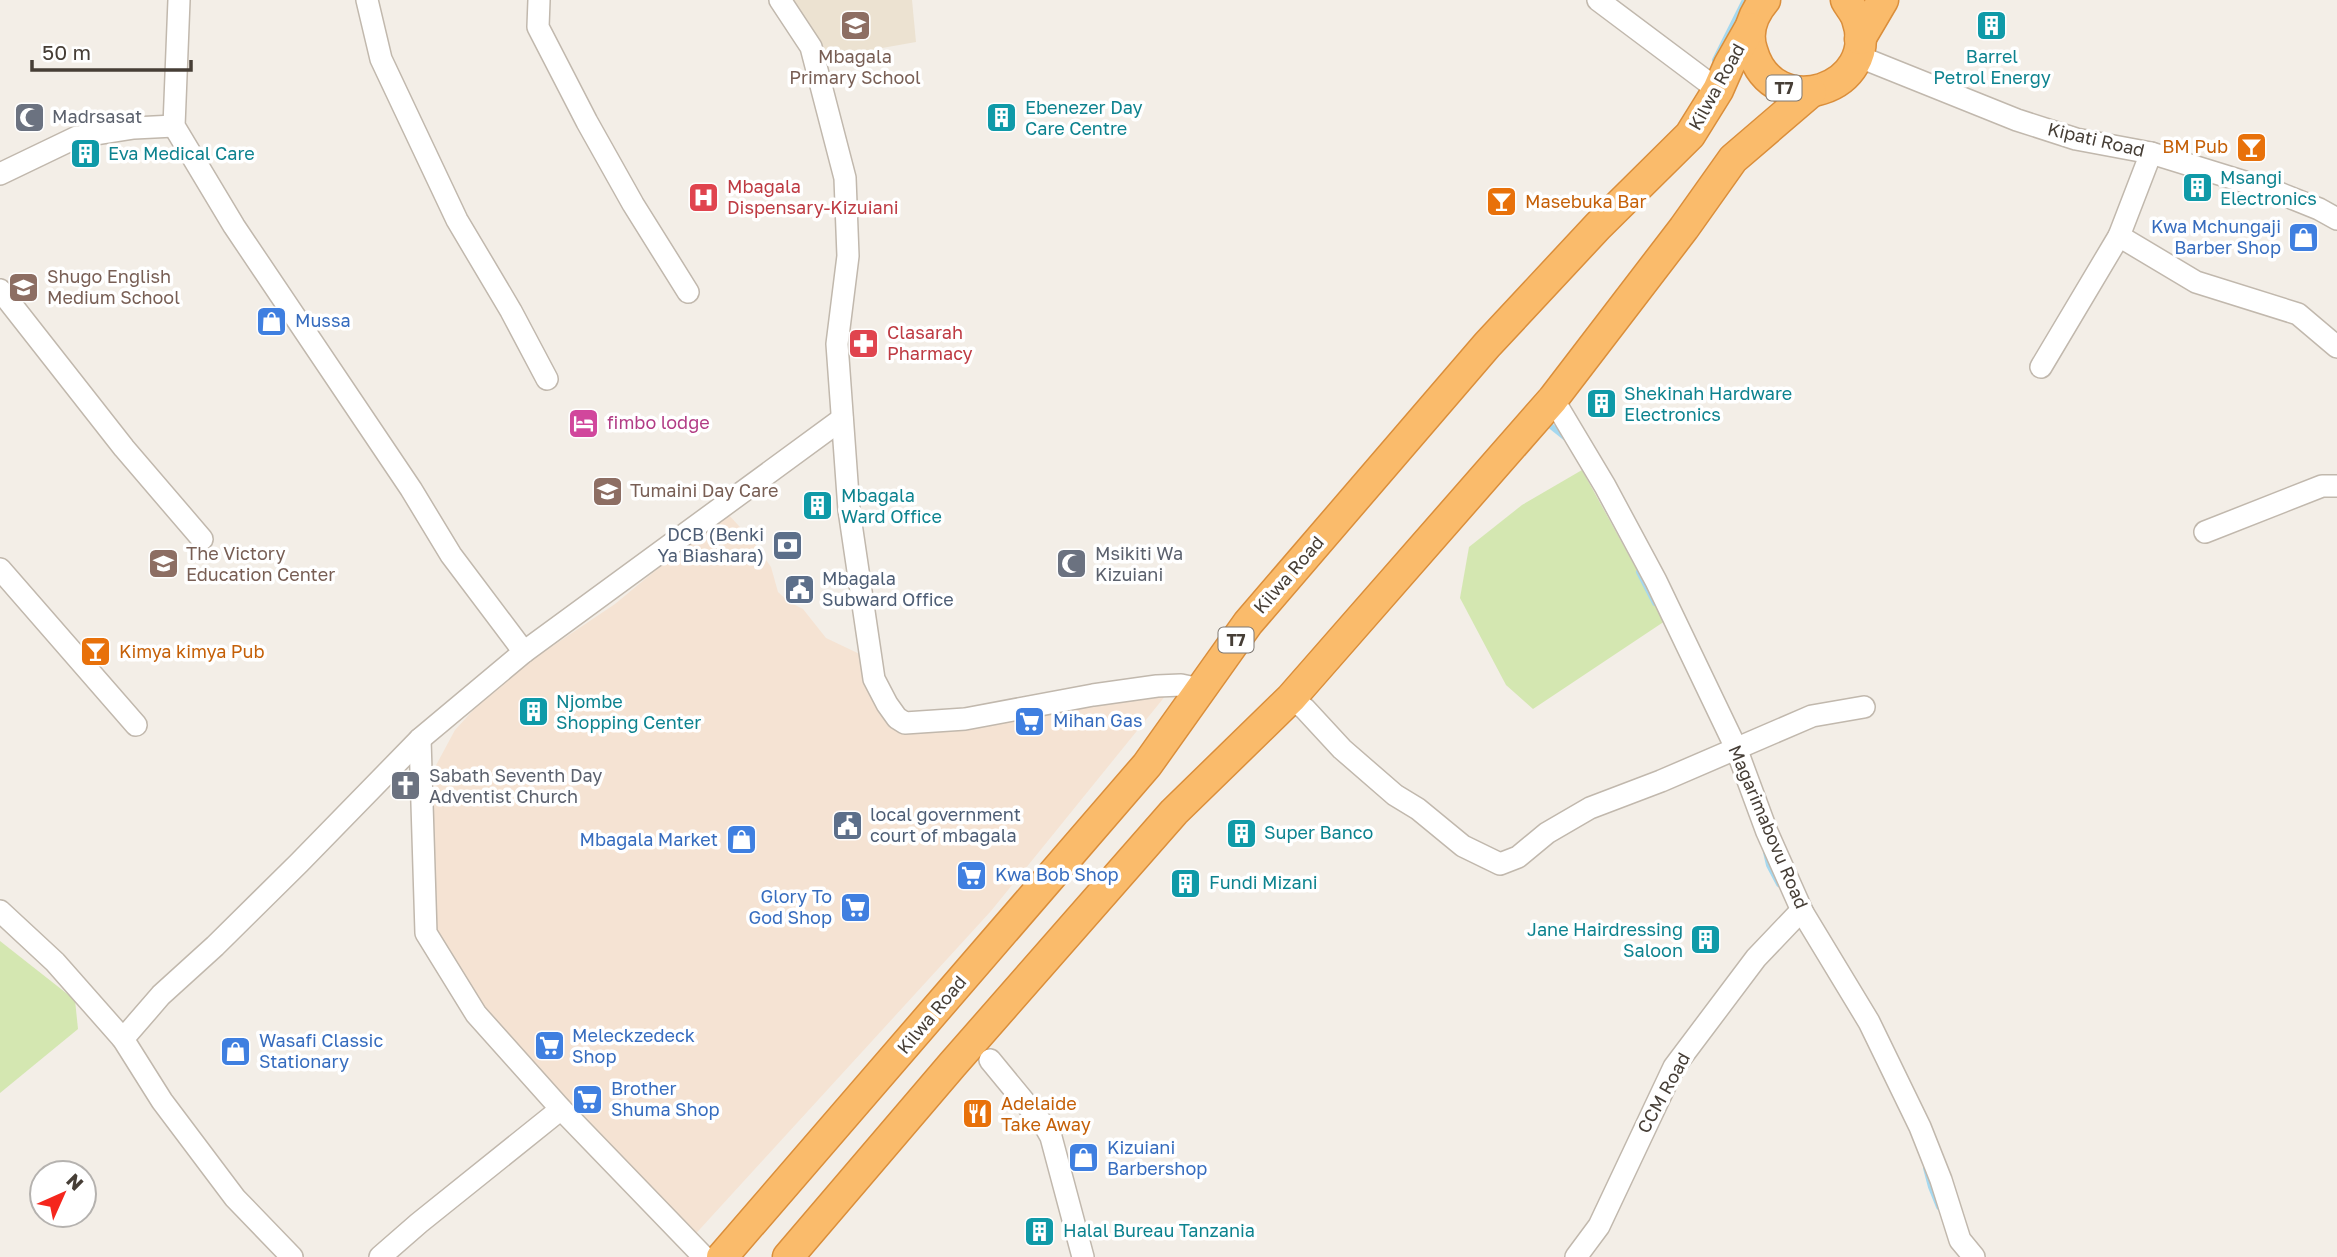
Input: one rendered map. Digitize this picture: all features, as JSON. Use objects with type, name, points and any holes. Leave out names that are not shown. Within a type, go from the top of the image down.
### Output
[{"type":"highway","name":"T7","points":[[1765,0],[1757,9],[1750,28],[1750,44],[1755,61],[1765,75],[1778,86],[1794,92],[1811,92],[1830,86],[1846,75],[1883,0]]},
{"type":"highway","points":[[1846,0],[1857,18],[1859,48]]},
{"type":"highway","name":"Kilwa Road","points":[[722,1257],[1147,765],[1248,624],[1487,345],[1598,226],[1690,135],[1718,90],[1750,28]]},
{"type":"highway","name":"T7","points":[[788,1257],[1174,812],[1291,698],[1553,399],[1684,228],[1733,159],[1811,92]]},
{"type":"street","points":[[179,0],[174,126],[234,226],[411,489],[451,555],[524,652]]},
{"type":"street","points":[[367,0],[381,59],[457,220],[511,311],[547,379]]},
{"type":"street","points":[[539,0],[538,27],[633,204],[688,292]]},
{"type":"street","points":[[780,0],[811,47],[845,178],[848,256],[837,338],[849,510],[874,679],[897,718],[905,723],[965,719],[1157,686],[1181,685],[1200,689]]},
{"type":"street","points":[[1598,0],[1718,90]]},
{"type":"street","name":"Kipati Road","points":[[1859,48],[1877,63],[2017,120],[2076,139],[2151,153],[2274,191],[2337,219]]},
{"type":"street","points":[[0,174],[77,137],[134,128],[174,126]]},
{"type":"street","points":[[2041,367],[2119,236],[2151,153]]},
{"type":"street","points":[[2119,236],[2196,282],[2298,314],[2337,347]]},
{"type":"street","points":[[0,290],[124,448],[202,539]]},
{"type":"street","name":"Magarimabovu Road","points":[[1553,399],[1605,486],[1656,581],[1736,748],[1767,832],[1803,913],[1869,1023],[1920,1127],[1941,1180],[1960,1240],[1974,1257]]},
{"type":"street","points":[[123,1039],[161,995],[299,863],[420,739],[524,652],[842,419]]},
{"type":"street","points":[[2205,532],[2322,486],[2337,486]]},
{"type":"street","points":[[0,569],[136,725]]},
{"type":"street","points":[[1291,698],[1305,709],[1342,750],[1395,795],[1418,809],[1463,846],[1500,864],[1518,857],[1547,833],[1590,808],[1661,781],[1812,716],[1864,707]]},
{"type":"street","points":[[420,739],[426,933],[476,1014],[561,1110],[704,1257]]},
{"type":"street","points":[[0,911],[55,962],[123,1039],[162,1101],[235,1198],[292,1257]]},
{"type":"street","name":"CCM Road","points":[[1576,1257],[1599,1226],[1674,1067],[1756,958],[1797,915],[1803,913]]},
{"type":"street","points":[[990,1060],[1051,1137],[1083,1257]]},
{"type":"street","points":[[380,1257],[561,1110]]},
{"type":"shaded area","name":"Mbagala Primary School","points":[[776,0],[912,0],[916,42],[820,59]]},
{"type":"shaded area","name":"Mbagala Market","points":[[726,512],[752,540],[771,567],[778,592],[803,609],[826,638],[868,658],[904,734],[1099,689],[1179,679],[991,911],[690,1240],[534,1072],[434,943],[434,769],[455,730],[499,682],[615,604]]},
{"type":"green space","points":[[1582,470],[1665,621],[1533,709],[1506,685],[1460,598],[1469,547],[1522,505]]},
{"type":"green space","points":[[0,941],[75,1000],[78,1029],[0,1093]]},
{"type":"waterway","points":[[1715,60],[1745,0]]},
{"type":"waterway","points":[[1547,423],[1567,439]]},
{"type":"waterway","points":[[1639,572],[1655,603]]},
{"type":"waterway","points":[[1766,852],[1769,865],[1779,884]]},
{"type":"waterway","points":[[1926,1168],[1939,1207]]},
{"type":"place","name":"Mbagala Primary School","points":[[855,26]]},
{"type":"place","name":"Barrel Petrol Energy","points":[[1992,26]]},
{"type":"place","name":"Madrsasat","points":[[29,117]]},
{"type":"place","name":"Ebenezer Day Care Centre","points":[[1002,118]]},
{"type":"place","name":"BM Pub","points":[[2251,147]]},
{"type":"place","name":"Eva Medical Care","points":[[85,154]]},
{"type":"place","name":"Msangi Electronics","points":[[2197,188]]},
{"type":"place","name":"Mbagala Dispensary-Kizuiani","points":[[704,197]]},
{"type":"place","name":"Masebuka Bar","points":[[1502,202]]},
{"type":"place","name":"Kwa Mchungaji Barber Shop","points":[[2304,237]]},
{"type":"place","name":"Shugo English Medium School","points":[[24,287]]},
{"type":"place","name":"Mussa","points":[[272,321]]},
{"type":"place","name":"Clasarah Pharmacy","points":[[864,343]]},
{"type":"place","name":"Shekinah Hardware Electronics","points":[[1601,404]]},
{"type":"place","name":"fimbo lodge","points":[[584,423]]},
{"type":"place","name":"Tumaini Day Care","points":[[607,491]]},
{"type":"place","name":"Mbagala Ward Office","points":[[818,506]]},
{"type":"place","name":"DCB (Benki Ya Biashara)","points":[[787,545]]},
{"type":"place","name":"The Victory Education Center","points":[[163,564]]},
{"type":"place","name":"Msikiti Wa Kizuiani","points":[[1072,564]]},
{"type":"place","name":"Mbagala Subward Office","points":[[799,589]]},
{"type":"place","name":"Kimya kimya Pub","points":[[96,652]]},
{"type":"place","name":"Njombe Shopping Center","points":[[533,712]]},
{"type":"place","name":"Mihan Gas","points":[[1030,721]]},
{"type":"place","name":"Sabath Seventh Day Adventist Church","points":[[406,786]]},
{"type":"place","name":"local government court of mbagala","points":[[847,825]]},
{"type":"place","name":"Super Banco","points":[[1241,833]]},
{"type":"place","name":"Mbagala Market","points":[[741,840]]},
{"type":"place","name":"Kwa Bob Shop","points":[[972,875]]},
{"type":"place","name":"Fundi Mizani","points":[[1186,883]]},
{"type":"place","name":"Glory To God Shop","points":[[855,907]]},
{"type":"place","name":"Jane Hairdressing Saloon","points":[[1706,940]]},
{"type":"place","name":"Meleckzedeck Shop","points":[[549,1046]]},
{"type":"place","name":"Wasafi Classic Stationary","points":[[236,1051]]},
{"type":"place","name":"Brother Shuma Shop","points":[[588,1099]]},
{"type":"place","name":"Adelaide Take Away","points":[[978,1114]]},
{"type":"place","name":"Kizuiani Barbershop","points":[[1084,1158]]},
{"type":"place","name":"Halal Bureau Tanzania","points":[[1040,1231]]}]
